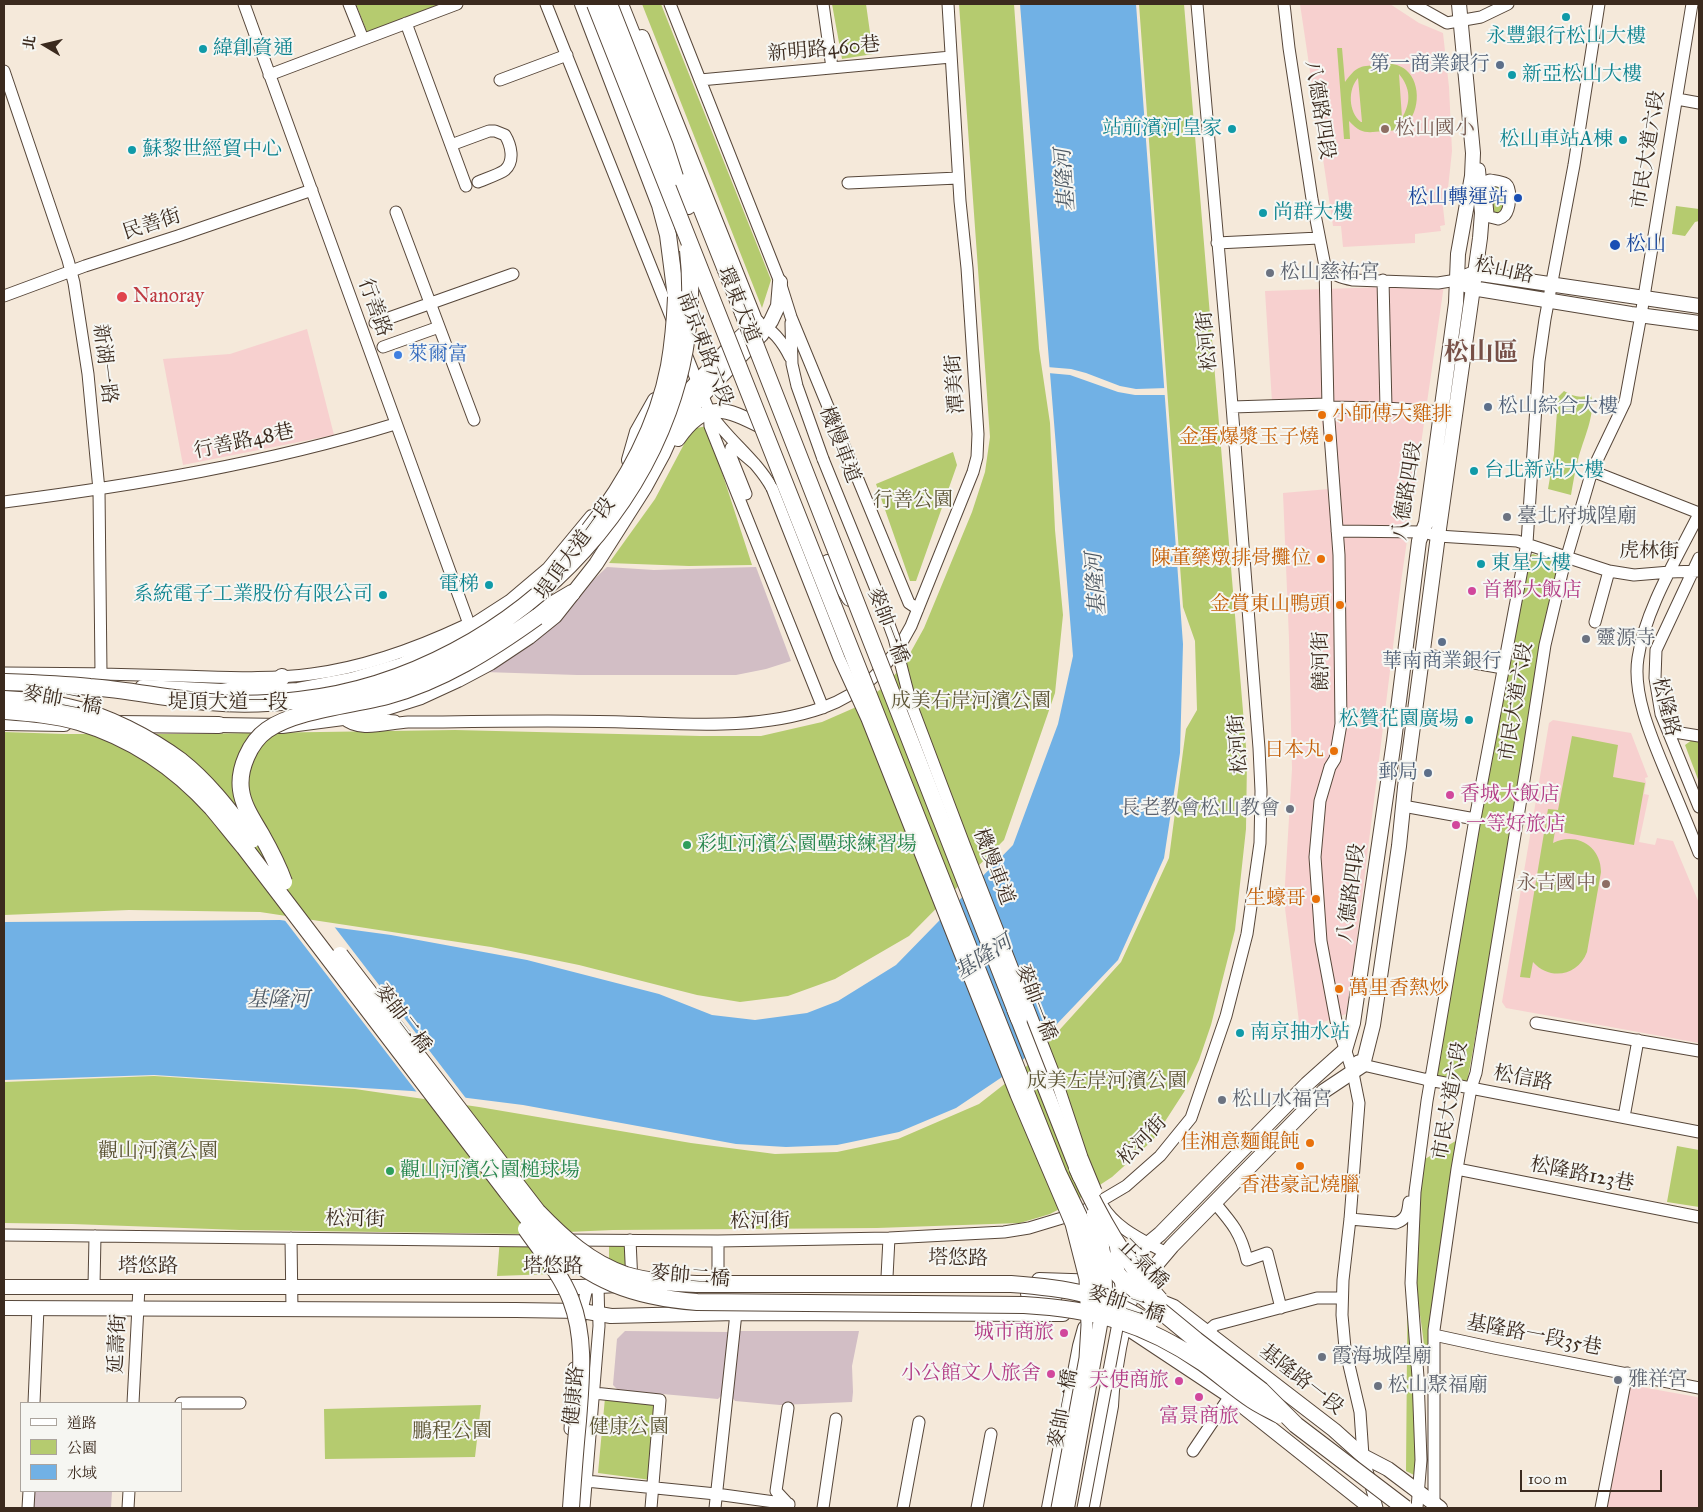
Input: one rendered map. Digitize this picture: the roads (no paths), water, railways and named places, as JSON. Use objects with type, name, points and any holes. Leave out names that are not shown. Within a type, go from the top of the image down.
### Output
[{"type":"highway","points":[[609,4],[828,563],[839,621]]},
{"type":"highway","points":[[4,682],[91,687],[186,700],[236,703],[266,703],[333,695],[378,683],[422,667],[461,647],[498,624],[542,592],[578,557],[610,520],[635,483],[665,421],[685,349],[689,302],[689,260],[685,224],[678,189],[665,146],[609,4]]},
{"type":"highway","name":"環東大道","points":[[620,4],[862,617]]},
{"type":"highway","points":[[590,5],[617,25]]},
{"type":"highway","points":[[4,673],[99,678],[189,691],[237,695],[276,694],[327,688],[371,676],[415,660],[453,642],[534,586],[568,554],[595,522],[621,483],[642,445],[658,405],[669,368],[674,335],[676,298],[668,235],[660,205],[590,5]]},
{"type":"highway","name":"環東大道","points":[[590,5],[839,621]]},
{"type":"highway","points":[[828,563],[862,617]]},
{"type":"highway","points":[[284,882],[276,861],[246,806],[240,789],[242,767],[251,747],[266,730],[285,720],[388,695],[426,681],[470,661],[501,642],[572,592]]},
{"type":"highway","name":"麥帥一橋","points":[[862,617],[1077,1168]]},
{"type":"highway","name":"麥帥一橋","points":[[839,621],[1058,1173]]},
{"type":"highway","points":[[222,692],[276,684],[282,677]]},
{"type":"highway","name":"堤頂大道一段","points":[[4,686],[169,688],[222,692]]},
{"type":"highway","name":"麥帥二橋","points":[[4,699],[27,700],[70,707],[109,720],[145,738],[181,762],[206,784],[233,816],[537,1211],[560,1235],[599,1262],[630,1279],[663,1282],[698,1284],[1012,1284],[1080,1292],[1106,1300],[1135,1314],[1166,1334],[1257,1403],[1275,1409]]},
{"type":"highway","name":"麥帥二橋","points":[[4,711],[40,714],[78,722],[112,733],[154,756],[184,780],[213,809],[244,847],[508,1192],[544,1236],[574,1262],[597,1277],[616,1286],[641,1294],[669,1300],[697,1302],[1024,1304],[1059,1307],[1100,1314],[1132,1325],[1165,1340],[1203,1363],[1253,1401],[1296,1425]]},
{"type":"highway","name":"堤頂大道一段","points":[[4,722],[219,725]]},
{"type":"highway","name":"正氣橋","points":[[1077,1168],[1096,1208],[1118,1247],[1149,1288],[1178,1319],[1211,1350],[1264,1393],[1275,1409],[1405,1508]]},
{"type":"highway","name":"正氣橋","points":[[1058,1173],[1088,1235],[1123,1280],[1261,1390],[1296,1425],[1405,1508]]},
{"type":"highway","points":[[508,1192],[517,1216],[556,1271],[570,1299],[578,1323],[582,1350],[581,1382],[571,1508]]},
{"type":"highway","points":[[630,1279],[651,1288],[682,1292],[1062,1294],[1103,1282]]},
{"type":"main road","points":[[628,4],[762,328]]},
{"type":"main road","name":"八德路四段","points":[[1345,1050],[1353,1023],[1394,741],[1420,542],[1426,523],[1456,303],[1458,254],[1472,176],[1473,153],[1459,4]]},
{"type":"main road","name":"南京東路六段","points":[[590,5],[736,360],[762,427],[778,485]]},
{"type":"main road","name":"八德路四段","points":[[1358,1069],[1373,1025],[1399,846],[1422,654],[1482,213],[1479,173],[1473,153]]},
{"type":"main road","name":"松山路","points":[[1457,280],[1474,273],[1699,306]]},
{"type":"main road","name":"松山路","points":[[1457,280],[1472,288],[1641,316],[1699,323]]},
{"type":"main road","points":[[762,328],[778,306],[780,282]]},
{"type":"main road","points":[[629,464],[637,432],[661,390],[668,366],[671,344],[671,318]]},
{"type":"main road","name":"堤頂大道一段","points":[[222,692],[266,693],[298,690],[351,680],[402,665],[448,642],[510,602],[549,569],[594,515],[649,433],[730,347],[762,328]]},
{"type":"main road","name":"堤頂大道一段","points":[[219,725],[282,726],[343,718],[386,708],[421,696],[458,680],[490,663],[529,637],[554,616],[596,564],[620,529],[663,454],[676,425],[736,360],[762,328]]},
{"type":"main road","name":"麥帥一橋","points":[[762,328],[785,422],[804,474],[1093,1209],[1102,1237],[1105,1263],[1105,1297],[1066,1508]]},
{"type":"main road","points":[[663,454],[676,442],[685,429],[698,417],[709,411],[725,411],[737,414],[762,427]]},
{"type":"main road","name":"麥帥一橋","points":[[778,485],[1082,1233],[1091,1266],[1096,1296],[1094,1332],[1066,1508]]},
{"type":"main road","points":[[343,718],[328,700],[324,686],[338,677],[383,664],[391,656]]},
{"type":"main road","points":[[1049,1508],[1080,1346],[1089,1313],[1103,1282],[1160,1234],[1307,1084],[1345,1050]]},
{"type":"main road","points":[[1092,1508],[1124,1326],[1134,1290],[1214,1202],[1324,1091],[1358,1069]]},
{"type":"main road","name":"塔悠路","points":[[4,1287],[592,1287],[630,1279],[887,1277],[1103,1282],[1134,1290]]},
{"type":"main road","points":[[1134,1290],[1166,1322],[1347,1462],[1363,1456]]},
{"type":"main road","name":"基隆路一段","points":[[1134,1290],[1174,1307],[1334,1430],[1363,1456],[1377,1463],[1419,1492],[1436,1507]]},
{"type":"main road","name":"塔悠路","points":[[4,1309],[582,1311],[611,1316],[736,1313],[1047,1315],[1089,1313]]},
{"type":"main road","points":[[1089,1313],[1124,1326],[1230,1396],[1371,1508]]},
{"type":"street","name":"行善路","points":[[244,4],[469,624]]},
{"type":"street","points":[[349,4],[363,40]]},
{"type":"street","points":[[270,75],[453,4]]},
{"type":"street","name":"南京東路六段","points":[[546,4],[703,395],[709,411],[710,426],[825,707]]},
{"type":"street","points":[[670,4],[780,282],[791,317],[909,603],[918,608]]},
{"type":"street","points":[[823,4],[832,68]]},
{"type":"street","name":"潭美街","points":[[343,718],[406,722],[518,720],[722,725],[774,720],[825,707],[861,689],[881,672],[898,650],[911,626],[973,472],[977,457],[978,434],[974,357],[958,178],[948,4]]},
{"type":"street","name":"松河街","points":[[4,1235],[502,1241],[718,1241],[889,1238],[1004,1232],[1029,1228],[1082,1212],[1126,1186],[1160,1156],[1191,1118],[1226,1016],[1242,956],[1260,844],[1260,767],[1232,408],[1197,4]]},
{"type":"street","name":"八德路四段","points":[[1284,4],[1288,48],[1319,238],[1326,266]]},
{"type":"street","points":[[1413,4],[1447,23],[1481,17],[1508,4]]},
{"type":"street","name":"市民大道六段","points":[[1417,1508],[1421,1466],[1418,1378],[1411,1283],[1415,1192],[1475,819],[1527,543],[1540,361],[1548,300],[1574,165],[1599,4]]},
{"type":"street","name":"市民大道六段","points":[[1436,1507],[1434,1335],[1457,1169],[1477,1063],[1544,645],[1562,572],[1592,471],[1625,402],[1641,316],[1692,4]]},
{"type":"street","points":[[406,23],[466,186]]},
{"type":"street","points":[[500,80],[567,55]]},
{"type":"street","name":"新明路460巷","points":[[700,80],[951,56]]},
{"type":"street","name":"新湖一路","points":[[4,71],[9,100],[72,271],[88,374],[99,490],[101,673]]},
{"type":"street","points":[[1677,99],[1699,103]]},
{"type":"street","points":[[451,145],[489,131],[505,135],[511,149],[510,160],[505,170],[478,182]]},
{"type":"street","points":[[848,183],[958,178]]},
{"type":"street","name":"民善街","points":[[4,296],[72,271],[312,190]]},
{"type":"street","points":[[396,212],[474,420]]},
{"type":"street","points":[[1217,243],[1319,238]]},
{"type":"street","points":[[1326,266],[1332,274],[1344,278],[1438,283],[1457,280]]},
{"type":"street","name":"饒河街","points":[[1326,266],[1327,406],[1337,531],[1341,724],[1335,759],[1330,768],[1320,801],[1315,857],[1321,941],[1336,1021],[1345,1050]]},
{"type":"street","points":[[375,323],[513,274]]},
{"type":"street","points":[[1383,280],[1386,408]]},
{"type":"street","name":"機慢車道","points":[[791,317],[792,364]]},
{"type":"street","points":[[383,347],[439,327]]},
{"type":"street","name":"機慢車道","points":[[762,328],[784,346],[792,364],[797,386],[824,459],[891,629],[910,704],[1056,1079],[1082,1157],[1116,1248],[1121,1286],[1116,1341],[1084,1508]]},
{"type":"street","points":[[1232,408],[1327,406],[1441,412]]},
{"type":"street","points":[[709,411],[724,433],[766,476],[778,485],[839,658],[867,719],[1016,1095],[1071,1224],[1085,1279],[1087,1325],[1085,1358],[1057,1508]]},
{"type":"street","name":"行善路48巷","points":[[4,502],[99,490],[270,457],[335,442],[395,424]]},
{"type":"street","points":[[755,464],[735,447],[731,448],[730,454],[825,707]]},
{"type":"street","points":[[1592,471],[1699,514]]},
{"type":"street","name":"松隆路","points":[[1699,514],[1670,572],[1643,633],[1637,660],[1638,692],[1649,731],[1699,853]]},
{"type":"street","name":"虎林街","points":[[1337,531],[1423,532],[1438,536],[1517,540],[1609,571],[1634,575],[1696,572]]},
{"type":"street","name":"堤頂大道一段","points":[[4,673],[282,677],[340,669],[391,656],[469,624],[563,552]]},
{"type":"street","name":"松隆路","points":[[1699,558],[1696,572],[1656,650],[1654,678],[1661,714],[1699,807]]},
{"type":"street","points":[[1595,622],[1609,571]]},
{"type":"street","points":[[1422,654],[1504,668]]},
{"type":"street","points":[[1668,731],[1699,736]]},
{"type":"street","points":[[1403,806],[1475,819]]},
{"type":"street","points":[[1536,1023],[1699,1051]]},
{"type":"street","points":[[1624,1117],[1638,1040]]},
{"type":"street","name":"八德路四段","points":[[1345,1050],[1358,1069],[1359,1104],[1342,1298],[1345,1348],[1360,1412],[1363,1456],[1378,1508]]},
{"type":"street","name":"松信路","points":[[1358,1069],[1432,1080],[1699,1132]]},
{"type":"street","points":[[1350,1219],[1396,1223],[1403,1221],[1408,1214],[1412,1185],[1422,1146]]},
{"type":"street","name":"松隆路123巷","points":[[1457,1169],[1699,1217]]},
{"type":"street","points":[[1100,1202],[1107,1214],[1124,1229],[1166,1253]]},
{"type":"street","points":[[1214,1202],[1236,1229],[1243,1242],[1247,1260],[1267,1253],[1282,1308]]},
{"type":"street","points":[[94,1286],[95,1236]]},
{"type":"street","points":[[290,1238],[292,1310]]},
{"type":"street","points":[[887,1277],[889,1238]]},
{"type":"street","points":[[630,1240],[630,1279]]},
{"type":"street","points":[[718,1241],[718,1278]]},
{"type":"street","name":"延壽街","points":[[133,1402],[140,1287]]},
{"type":"street","name":"健康路","points":[[564,1508],[578,1326],[592,1287]]},
{"type":"street","name":"健康路","points":[[584,1508],[599,1314],[592,1287]]},
{"type":"street","points":[[1208,1332],[1215,1325],[1317,1298],[1342,1298]]},
{"type":"street","points":[[34,1402],[38,1308]]},
{"type":"street","points":[[714,1508],[736,1313]]},
{"type":"street","name":"基隆路一段35巷","points":[[1434,1335],[1699,1388]]},
{"type":"street","points":[[574,1366],[596,1367]]},
{"type":"street","points":[[1601,1508],[1627,1373]]},
{"type":"street","points":[[594,1393],[660,1400],[651,1508]]},
{"type":"street","points":[[1193,1451],[1230,1396]]},
{"type":"street","points":[[182,1403],[240,1404]]},
{"type":"street","points":[[788,1408],[776,1491],[789,1506]]},
{"type":"street","points":[[823,1508],[836,1419]]},
{"type":"street","points":[[903,1508],[919,1422]]},
{"type":"street","points":[[977,1508],[991,1434]]},
{"type":"street","name":"八德路四段","points":[[1377,1463],[1378,1508]]},
{"type":"street","points":[[586,1481],[716,1494],[789,1506]]},
{"type":"street","points":[[28,1508],[29,1492]]},
{"type":"street","points":[[128,1508],[129,1492]]},
{"type":"water","name":"基隆河","points":[[1020,4],[1136,4],[1183,644],[1180,753],[1164,858],[1118,960],[1014,1069],[956,1108],[899,1132],[837,1145],[786,1147],[736,1144],[523,1105],[412,1091],[154,1075],[4,1080],[4,922],[280,920],[391,935],[527,960],[659,994],[712,1015],[755,1020],[807,1013],[838,1001],[896,965],[1013,845],[1058,724],[1073,656]]},
{"type":"place","name":"永豐銀行松山大樓","points":[[1566,17]]},
{"type":"place","name":"緯創資通","points":[[203,49]]},
{"type":"place","name":"第一商業銀行","points":[[1500,65]]},
{"type":"place","name":"新亞松山大樓","points":[[1512,75]]},
{"type":"place","name":"站前濱河皇家","points":[[1232,129]]},
{"type":"place","name":"松山國小","points":[[1385,129]]},
{"type":"place","name":"松山車站A棟","points":[[1623,140]]},
{"type":"place","name":"蘇黎世經貿中心","points":[[132,150]]},
{"type":"place","name":"松山轉運站","points":[[1518,198]]},
{"type":"place","name":"尚群大樓","points":[[1263,213]]},
{"type":"place","name":"松山","points":[[1615,245]]},
{"type":"place","name":"松山慈祐宮","points":[[1270,273]]},
{"type":"place","name":"Nanoray","points":[[122,297]]},
{"type":"place","name":"萊爾富","points":[[398,355]]},
{"type":"place","name":"松山綜合大樓","points":[[1488,407]]},
{"type":"place","name":"小師傅大雞排","points":[[1322,415]]},
{"type":"place","name":"金蛋爆漿玉子燒","points":[[1329,438]]},
{"type":"place","name":"台北新站大樓","points":[[1474,471]]},
{"type":"place","name":"臺北府城隍廟","points":[[1507,517]]},
{"type":"place","name":"陳董藥燉排骨攤位","points":[[1321,559]]},
{"type":"place","name":"東星大樓","points":[[1481,564]]},
{"type":"place","name":"電梯","points":[[489,585]]},
{"type":"place","name":"首都大飯店","points":[[1472,591]]},
{"type":"place","name":"系統電子工業股份有限公司","points":[[383,595]]},
{"type":"place","name":"金賞東山鴨頭","points":[[1340,605]]},
{"type":"place","name":"靈源寺","points":[[1586,639]]},
{"type":"place","name":"華南商業銀行","points":[[1442,642]]},
{"type":"place","name":"松贊花園廣場","points":[[1469,720]]},
{"type":"place","name":"日本丸","points":[[1334,751]]},
{"type":"place","name":"郵局","points":[[1428,773]]},
{"type":"place","name":"香城大飯店","points":[[1450,795]]},
{"type":"place","name":"長老教會松山教會","points":[[1290,809]]},
{"type":"place","name":"一等好旅店","points":[[1456,825]]},
{"type":"place","name":"彩虹河濱公園壘球練習場","points":[[687,845]]},
{"type":"place","name":"永吉國中","points":[[1606,884]]},
{"type":"place","name":"生蠔哥","points":[[1316,899]]},
{"type":"place","name":"萬里香熱炒","points":[[1339,989]]},
{"type":"place","name":"南京抽水站","points":[[1240,1033]]},
{"type":"place","name":"松山水福宮","points":[[1222,1100]]},
{"type":"place","name":"佳湘意麵餛飩","points":[[1310,1143]]},
{"type":"place","name":"香港豪記燒臘","points":[[1300,1166]]},
{"type":"place","name":"觀山河濱公園槌球場","points":[[390,1171]]},
{"type":"place","name":"城市商旅","points":[[1064,1333]]},
{"type":"place","name":"霞海城隍廟","points":[[1322,1357]]},
{"type":"place","name":"小公館文人旅舍","points":[[1051,1374]]},
{"type":"place","name":"雅祥宮","points":[[1618,1380]]},
{"type":"place","name":"天使商旅","points":[[1179,1381]]},
{"type":"place","name":"松山聚福廟","points":[[1378,1386]]},
{"type":"place","name":"富景商旅","points":[[1199,1397]]},
{"type":"district","name":"松山區","points":[[1481,354]]},
{"type":"park label","name":"行善公園","points":[[913,501]]},
{"type":"park label","name":"成美右岸河濱公園","points":[[971,702]]},
{"type":"park label","name":"成美左岸河濱公園","points":[[1107,1082]]},
{"type":"park label","name":"觀山河濱公園","points":[[158,1152]]},
{"type":"park label","name":"健康公園","points":[[629,1428]]},
{"type":"park label","name":"鵬程公園","points":[[452,1432]]}]
